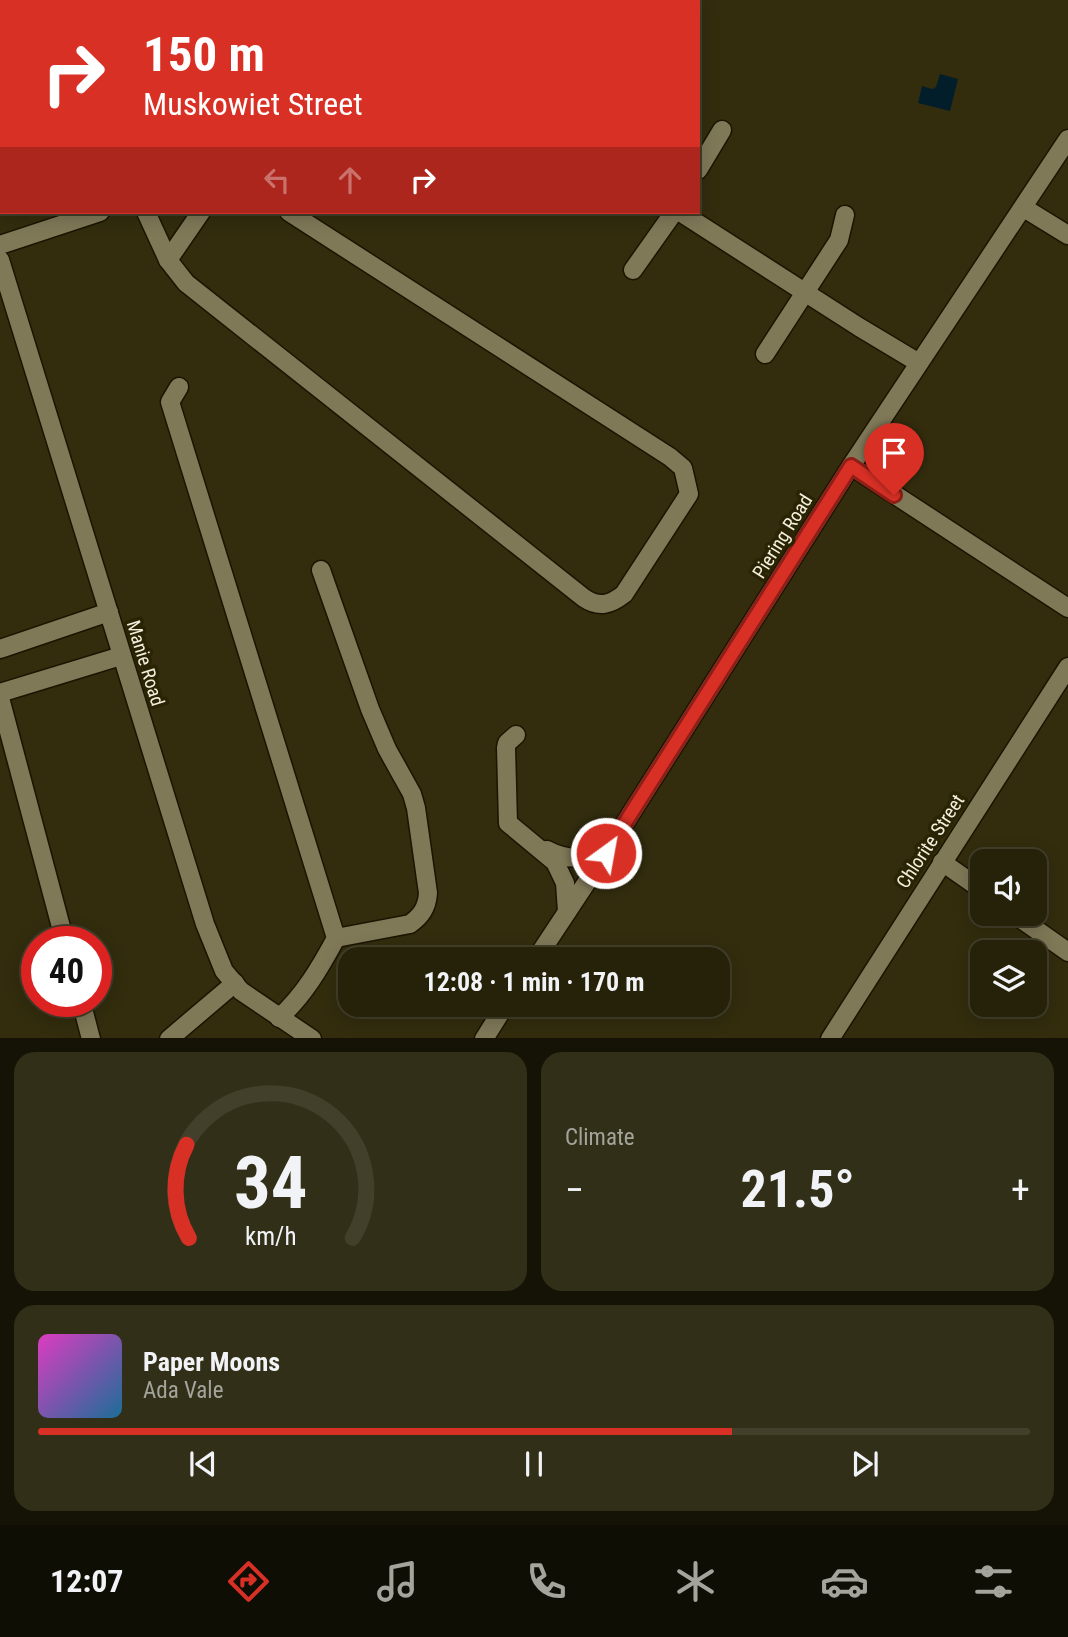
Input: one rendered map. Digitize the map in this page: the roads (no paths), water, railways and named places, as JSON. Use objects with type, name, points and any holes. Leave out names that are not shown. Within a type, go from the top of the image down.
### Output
[{"type":"street","points":[[700,167],[722,130]]},
{"type":"street","name":"Piering Road","points":[[544,947],[851,466],[1068,139]]},
{"type":"street","points":[[1024,208],[1068,235]]},
{"type":"street","points":[[0,245],[94,214]]},
{"type":"street","points":[[147,214],[168,260],[186,283],[584,598],[598,605],[613,603],[624,594],[689,494],[683,468],[670,457],[292,214]]},
{"type":"street","points":[[168,260],[200,214]]},
{"type":"street","points":[[633,270],[673,214]]},
{"type":"street","points":[[683,214],[919,363]]},
{"type":"street","points":[[765,354],[839,240],[845,215]]},
{"type":"street","name":"Manie Road","points":[[0,260],[205,924],[224,971],[241,991],[309,1037]]},
{"type":"street","points":[[179,387],[170,402],[336,938],[313,980],[279,1018]]},
{"type":"street","points":[[851,466],[1068,608]]},
{"type":"street","points":[[321,570],[370,709],[387,749],[412,794],[428,894],[427,904],[420,917],[410,924],[336,938]]},
{"type":"street","points":[[0,649],[108,612]]},
{"type":"street","points":[[61,926],[0,696],[121,656]]},
{"type":"street","name":"Chlorite Street","points":[[830,1038],[1068,667]]},
{"type":"street","points":[[516,735],[507,743],[506,748],[509,825],[560,857],[586,858],[606,853]]},
{"type":"street","points":[[532,841],[555,862],[565,884],[567,912]]},
{"type":"street","points":[[942,862],[970,882]]},
{"type":"street","points":[[1031,926],[1068,952]]},
{"type":"street","points":[[309,1037],[303,1015],[313,980]]},
{"type":"street","points":[[169,1038],[235,983]]},
{"type":"street","points":[[85,1017],[91,1038]]},
{"type":"street","points":[[484,1038],[498,1017]]},
{"type":"water","points":[[940,74],[958,79],[950,111],[918,103],[922,86],[932,89],[936,87]]}]
